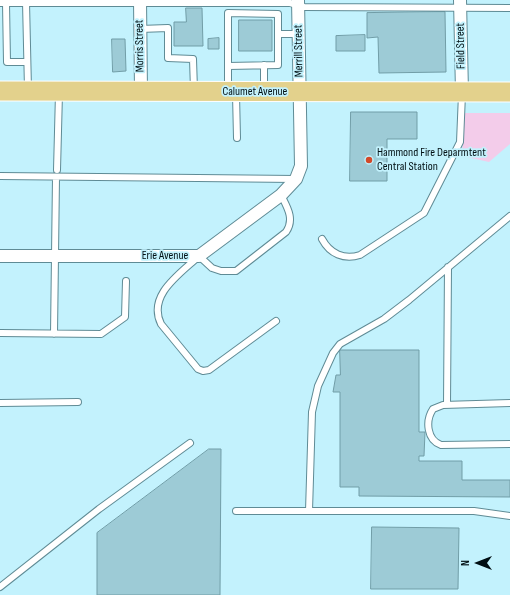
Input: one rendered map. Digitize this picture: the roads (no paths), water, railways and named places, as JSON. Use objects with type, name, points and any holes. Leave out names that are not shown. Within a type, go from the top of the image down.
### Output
[{"type":"main road","name":"Calumet Avenue","points":[[0,91],[510,92]]},
{"type":"street","name":"Morris Street","points":[[140,1],[141,91]]},
{"type":"street","name":"Merrill Street","points":[[297,176],[301,166],[298,3]]},
{"type":"street","name":"Field Street","points":[[460,4],[462,92]]},
{"type":"street","name":"Erie Avenue","points":[[0,256],[199,256],[281,195],[297,176]]},
{"type":"lane","points":[[378,0],[378,7]]},
{"type":"lane","points":[[28,62],[7,62],[3,3],[63,1],[219,1],[378,7],[460,4],[510,8]]},
{"type":"lane","points":[[26,2],[28,91]]},
{"type":"lane","points":[[228,66],[278,65],[278,14],[228,13],[228,66],[237,138]]},
{"type":"lane","points":[[140,28],[168,28],[168,58],[193,59],[194,91]]},
{"type":"lane","points":[[278,34],[299,34]]},
{"type":"lane","points":[[264,66],[264,92]]},
{"type":"lane","points":[[54,334],[59,91]]},
{"type":"lane","points":[[322,239],[330,250],[337,254],[353,257],[360,255],[424,213],[460,142],[462,92]]},
{"type":"lane","points":[[0,176],[57,173],[297,176]]},
{"type":"lane","points":[[276,321],[210,370],[203,371],[198,369],[161,324],[158,317],[157,307],[159,298],[166,288],[199,256],[212,268],[221,271],[236,271],[286,232],[290,227],[290,214],[281,195]]},
{"type":"lane","points":[[309,511],[312,412],[318,386],[333,353],[340,344],[384,319],[510,216]]},
{"type":"lane","points":[[447,404],[448,267]]},
{"type":"lane","points":[[0,334],[101,334],[125,317],[126,282]]},
{"type":"lane","points":[[0,403],[78,402]]},
{"type":"lane","points":[[510,403],[447,404],[433,410],[430,414],[430,436],[436,443],[446,445],[510,444]]},
{"type":"lane","points":[[0,587],[99,509],[190,443]]},
{"type":"lane","points":[[236,511],[474,511],[510,516]]},
{"type":"place","name":"Hammond Fire Deparmtent Central Station","points":[[369,160]]}]
